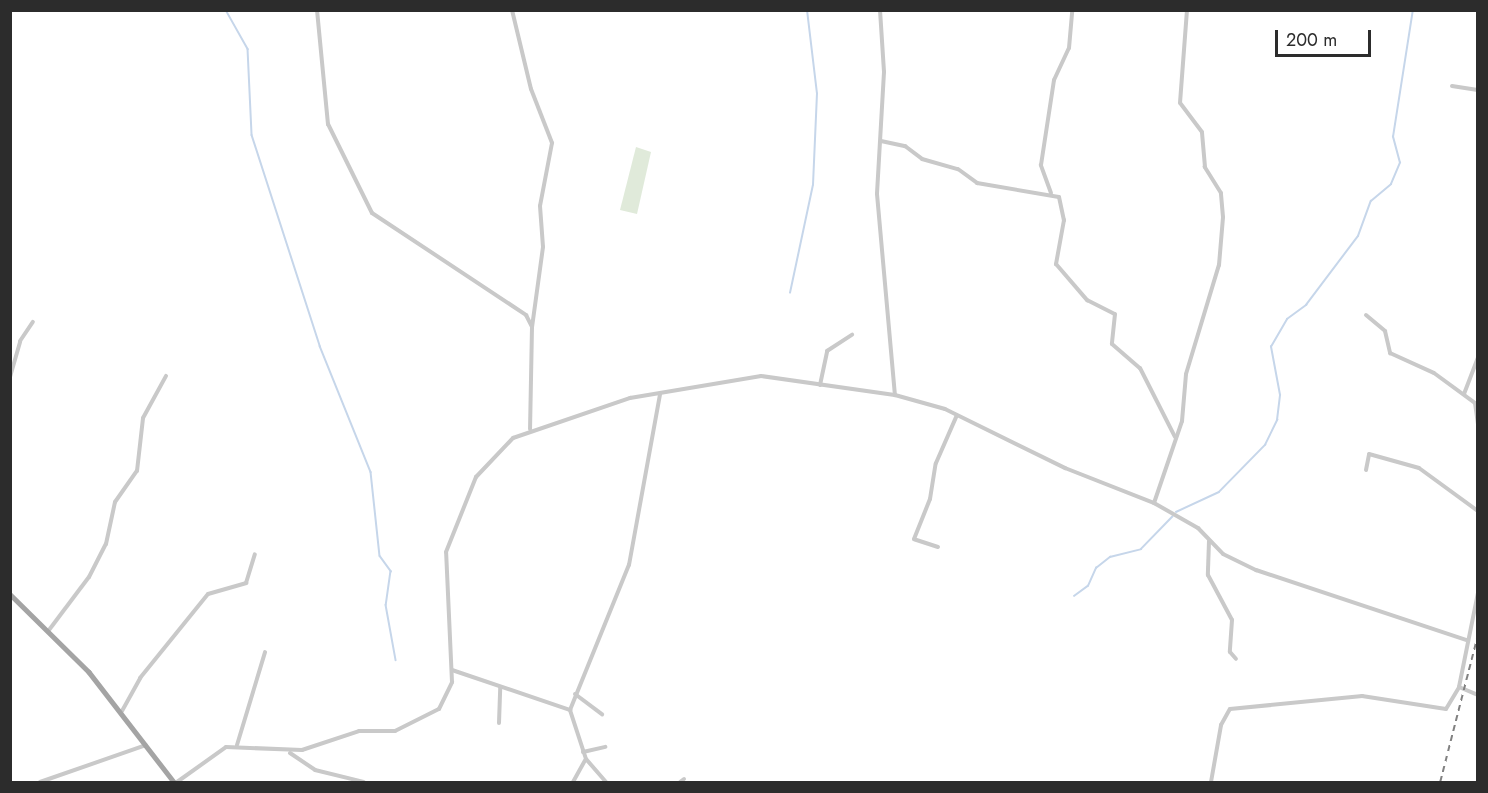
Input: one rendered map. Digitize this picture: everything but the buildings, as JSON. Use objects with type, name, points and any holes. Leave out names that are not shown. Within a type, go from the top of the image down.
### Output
[{"type":"main road","points":[[10,594],[49,630],[122,711],[176,783]]},
{"type":"street","points":[[317,10],[328,124],[372,213],[521,309],[532,327]]},
{"type":"street","points":[[512,10],[531,89],[552,143],[540,206],[543,247],[532,327],[530,429]]},
{"type":"street","points":[[880,10],[881,141],[877,194],[895,395]]},
{"type":"street","points":[[1051,194],[1041,165],[1054,80],[1070,48],[1072,10]]},
{"type":"street","points":[[1154,503],[1175,438],[1186,374],[1219,265],[1223,217],[1221,193],[1205,167],[1202,132],[1180,104],[1187,10]]},
{"type":"street","points":[[1452,86],[1478,90]]},
{"type":"street","points":[[881,141],[905,146],[922,159],[958,170],[977,183],[1013,185],[1039,198],[1051,194],[1059,197],[1064,220],[1056,264],[1088,300],[1115,314],[1112,344],[1140,368],[1175,438]]},
{"type":"street","points":[[1366,315],[1385,331],[1388,351],[1420,364],[1475,403],[1478,424]]},
{"type":"street","points":[[10,377],[21,337],[33,322]]},
{"type":"street","points":[[820,385],[827,351],[852,335]]},
{"type":"street","points":[[1464,394],[1478,358]]},
{"type":"street","points":[[49,630],[89,578],[106,544],[115,502],[137,472],[143,418],[166,376]]},
{"type":"street","points":[[176,783],[218,751],[237,745],[289,752],[425,720],[449,695],[452,670],[443,576],[452,530],[485,464],[530,429],[554,428],[630,398],[761,376],[895,395],[957,415],[1065,468],[1154,503],[1209,540],[1222,554],[1308,590],[1467,640]]},
{"type":"street","points":[[606,783],[585,759],[570,710],[629,565],[660,394]]},
{"type":"street","points":[[938,547],[914,539],[930,499],[936,463],[957,415]]},
{"type":"street","points":[[1366,470],[1369,454],[1419,468],[1478,511]]},
{"type":"street","points":[[1209,540],[1208,575],[1232,620],[1230,652],[1236,659]]},
{"type":"street","points":[[122,711],[140,678],[208,594],[246,583],[255,554]]},
{"type":"street","points":[[1211,783],[1221,725],[1230,709],[1362,696],[1446,709],[1459,687],[1478,593]]},
{"type":"street","points":[[237,745],[265,652]]},
{"type":"street","points":[[452,670],[570,710]]},
{"type":"street","points":[[498,723],[500,687]]},
{"type":"street","points":[[1459,687],[1478,695]]},
{"type":"street","points":[[575,694],[602,714]]},
{"type":"street","points":[[40,783],[146,745]]},
{"type":"street","points":[[583,752],[605,747]]},
{"type":"street","points":[[289,752],[315,770],[364,783]]},
{"type":"street","points":[[573,783],[585,759]]},
{"type":"green space","points":[[636,147],[651,152],[637,214],[620,210]]},
{"type":"waterway","points":[[226,10],[248,49],[252,135],[320,346],[371,472],[380,556],[391,571],[386,605],[396,660]]},
{"type":"waterway","points":[[790,293],[813,185],[817,94],[807,10]]},
{"type":"waterway","points":[[1176,512],[1219,492],[1265,445],[1277,420],[1280,395],[1271,347],[1287,319],[1306,305],[1358,236],[1371,201],[1391,184],[1400,163],[1393,137],[1413,10]]},
{"type":"waterway","points":[[1074,596],[1088,586],[1096,568],[1110,557],[1141,549],[1172,517]]},
{"type":"railway","points":[[1440,782],[1478,634]]}]
